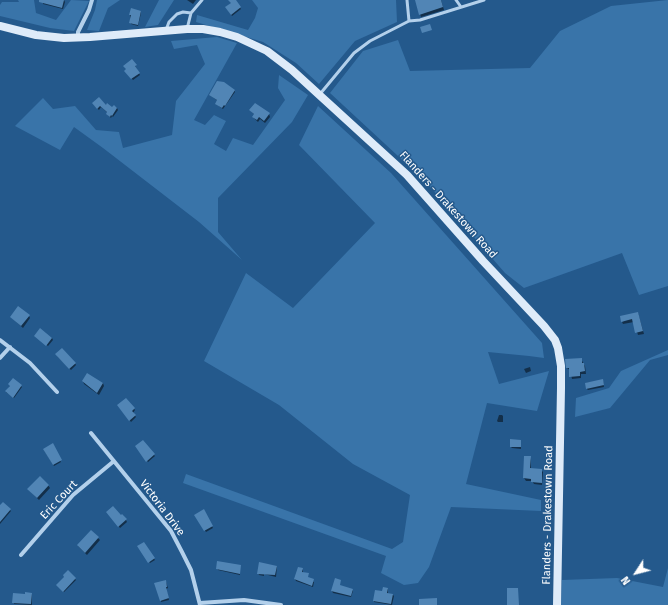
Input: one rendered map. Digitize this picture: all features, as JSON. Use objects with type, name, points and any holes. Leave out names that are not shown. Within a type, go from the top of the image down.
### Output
[{"type":"street","points":[[78,37],[78,32],[89,10],[92,0]]},
{"type":"street","name":"Flanders - Drakestown Road","points":[[0,26],[45,36],[78,37],[166,30],[203,29],[237,37],[279,59],[320,94],[407,175],[555,340],[560,355],[561,377],[557,605]]},
{"type":"street","points":[[0,340],[34,367],[57,392]]},
{"type":"street","points":[[0,358],[10,347]]},
{"type":"street","name":"Victoria Drive","points":[[90,433],[163,520],[177,542],[191,570],[200,604]]},
{"type":"street","name":"Eric Court","points":[[20,555],[73,495],[114,461]]},
{"type":"street","points":[[200,604],[244,600],[281,605]]},
{"type":"lane","points":[[187,29],[191,13],[202,0]]},
{"type":"lane","points":[[406,0],[409,21]]},
{"type":"lane","points":[[456,0],[461,7]]},
{"type":"lane","points":[[320,94],[359,48],[370,41],[409,21],[420,20],[484,0]]},
{"type":"lane","points":[[166,30],[169,22],[177,14],[183,12],[191,13]]},
{"type":"shaded area","points":[[18,0],[34,0],[36,13],[56,20],[71,0],[89,1],[74,31],[50,28],[0,16],[0,5],[2,2],[19,2]]},
{"type":"shaded area","points":[[97,0],[120,0],[108,8],[99,31],[87,30],[95,10]]},
{"type":"shaded area","points":[[159,0],[174,0],[158,25],[145,27]]},
{"type":"shaded area","points":[[252,0],[396,0],[397,22],[355,41],[319,84],[296,63],[263,42],[196,22],[197,15],[248,30],[255,18],[258,8]]},
{"type":"shaded area","points":[[668,0],[668,286],[639,295],[622,253],[524,288],[505,273],[425,181],[330,93],[363,51],[398,40],[410,71],[530,68],[560,31],[611,6]]},
{"type":"shaded area","points":[[217,37],[237,43],[194,120],[205,125],[214,115],[226,121],[214,144],[226,151],[233,138],[253,145],[285,100],[278,88],[279,75],[308,95],[292,122],[218,198],[218,232],[242,260],[199,222],[74,127],[60,150],[15,126],[43,98],[53,109],[75,106],[96,130],[119,132],[123,148],[172,135],[176,101],[205,64],[197,45],[174,49],[171,41]]},
{"type":"shaded area","points":[[318,106],[391,173],[542,343],[544,358],[488,352],[499,384],[549,371],[537,411],[487,403],[466,484],[541,500],[541,511],[451,507],[429,567],[418,583],[404,585],[381,573],[386,556],[183,483],[186,474],[392,549],[403,542],[410,495],[353,464],[279,405],[204,361],[246,273],[293,308],[375,223],[299,145]]},
{"type":"shaded area","points":[[668,350],[668,355],[650,360],[610,408],[575,417],[576,398],[609,388],[621,371]]},
{"type":"shaded area","points":[[668,568],[668,605],[561,605],[562,580],[617,578],[663,587]]},
{"type":"building","points":[[39,0],[64,0],[62,8],[39,2]]},
{"type":"building","points":[[228,0],[236,0],[241,7],[231,15],[225,7],[231,3]]},
{"type":"building","points":[[415,0],[441,0],[443,7],[419,15]]},
{"type":"building","points":[[131,8],[141,11],[138,25],[129,23]]},
{"type":"building","points":[[430,24],[432,30],[422,33],[420,27]]},
{"type":"building","points":[[132,59],[137,65],[135,66],[140,73],[131,79],[124,71],[126,69],[123,66]]},
{"type":"building","points":[[217,81],[224,82],[235,90],[225,106],[224,105],[222,108],[215,104],[217,100],[209,95]]},
{"type":"building","points":[[99,97],[106,105],[107,103],[112,107],[114,105],[117,108],[112,116],[111,115],[110,117],[106,114],[107,112],[100,106],[97,109],[92,103]]},
{"type":"building","points":[[255,103],[270,113],[264,121],[259,117],[257,120],[252,117],[254,114],[249,110]]},
{"type":"building","points":[[18,306],[30,315],[21,326],[10,317]]},
{"type":"building","points":[[638,312],[643,331],[635,333],[632,319],[621,322],[620,316]]},
{"type":"building","points":[[40,328],[52,338],[46,346],[34,336]]},
{"type":"building","points":[[62,348],[76,363],[69,369],[55,354]]},
{"type":"building","points":[[582,358],[585,371],[580,372],[580,376],[569,377],[569,368],[566,368],[565,359]]},
{"type":"building","points":[[87,373],[103,383],[97,393],[82,381]]},
{"type":"building","points":[[13,378],[22,385],[13,398],[5,391],[10,386],[8,384]]},
{"type":"building","points":[[603,379],[604,385],[586,389],[585,383]]},
{"type":"building","points":[[126,398],[135,408],[132,411],[136,415],[129,421],[117,405]]},
{"type":"building","points":[[510,439],[521,440],[521,447],[510,447]]},
{"type":"building","points":[[143,440],[155,454],[146,462],[135,446]]},
{"type":"building","points":[[53,443],[62,460],[53,465],[43,449]]},
{"type":"building","points":[[524,456],[531,456],[530,468],[542,469],[542,483],[531,482],[531,479],[523,478]]},
{"type":"building","points":[[40,476],[49,485],[37,498],[27,489]]},
{"type":"building","points":[[3,502],[11,509],[0,522],[0,505]]},
{"type":"building","points":[[113,506],[127,519],[118,527],[106,512]]},
{"type":"building","points":[[204,509],[213,526],[204,531],[194,515]]},
{"type":"building","points":[[91,530],[99,537],[85,553],[77,545]]},
{"type":"building","points":[[144,542],[155,558],[148,563],[137,546]]},
{"type":"building","points":[[217,561],[241,565],[240,574],[216,569]]},
{"type":"building","points":[[259,562],[277,566],[275,575],[257,574]]},
{"type":"building","points":[[298,567],[303,568],[302,572],[309,573],[308,577],[314,579],[312,586],[294,579]]},
{"type":"building","points":[[68,570],[76,578],[63,592],[56,585],[64,577],[63,575]]},
{"type":"building","points":[[335,578],[341,580],[340,585],[353,589],[351,596],[331,591]]},
{"type":"building","points":[[166,580],[169,598],[160,601],[154,583]]},
{"type":"building","points":[[383,587],[388,588],[387,593],[393,594],[391,604],[373,601],[375,590],[382,591]]},
{"type":"building","points":[[507,588],[518,588],[519,605],[507,605]]},
{"type":"building","points":[[25,592],[32,593],[31,604],[12,603],[13,593],[25,594]]},
{"type":"building","points":[[437,598],[437,605],[419,605],[419,599]]}]
